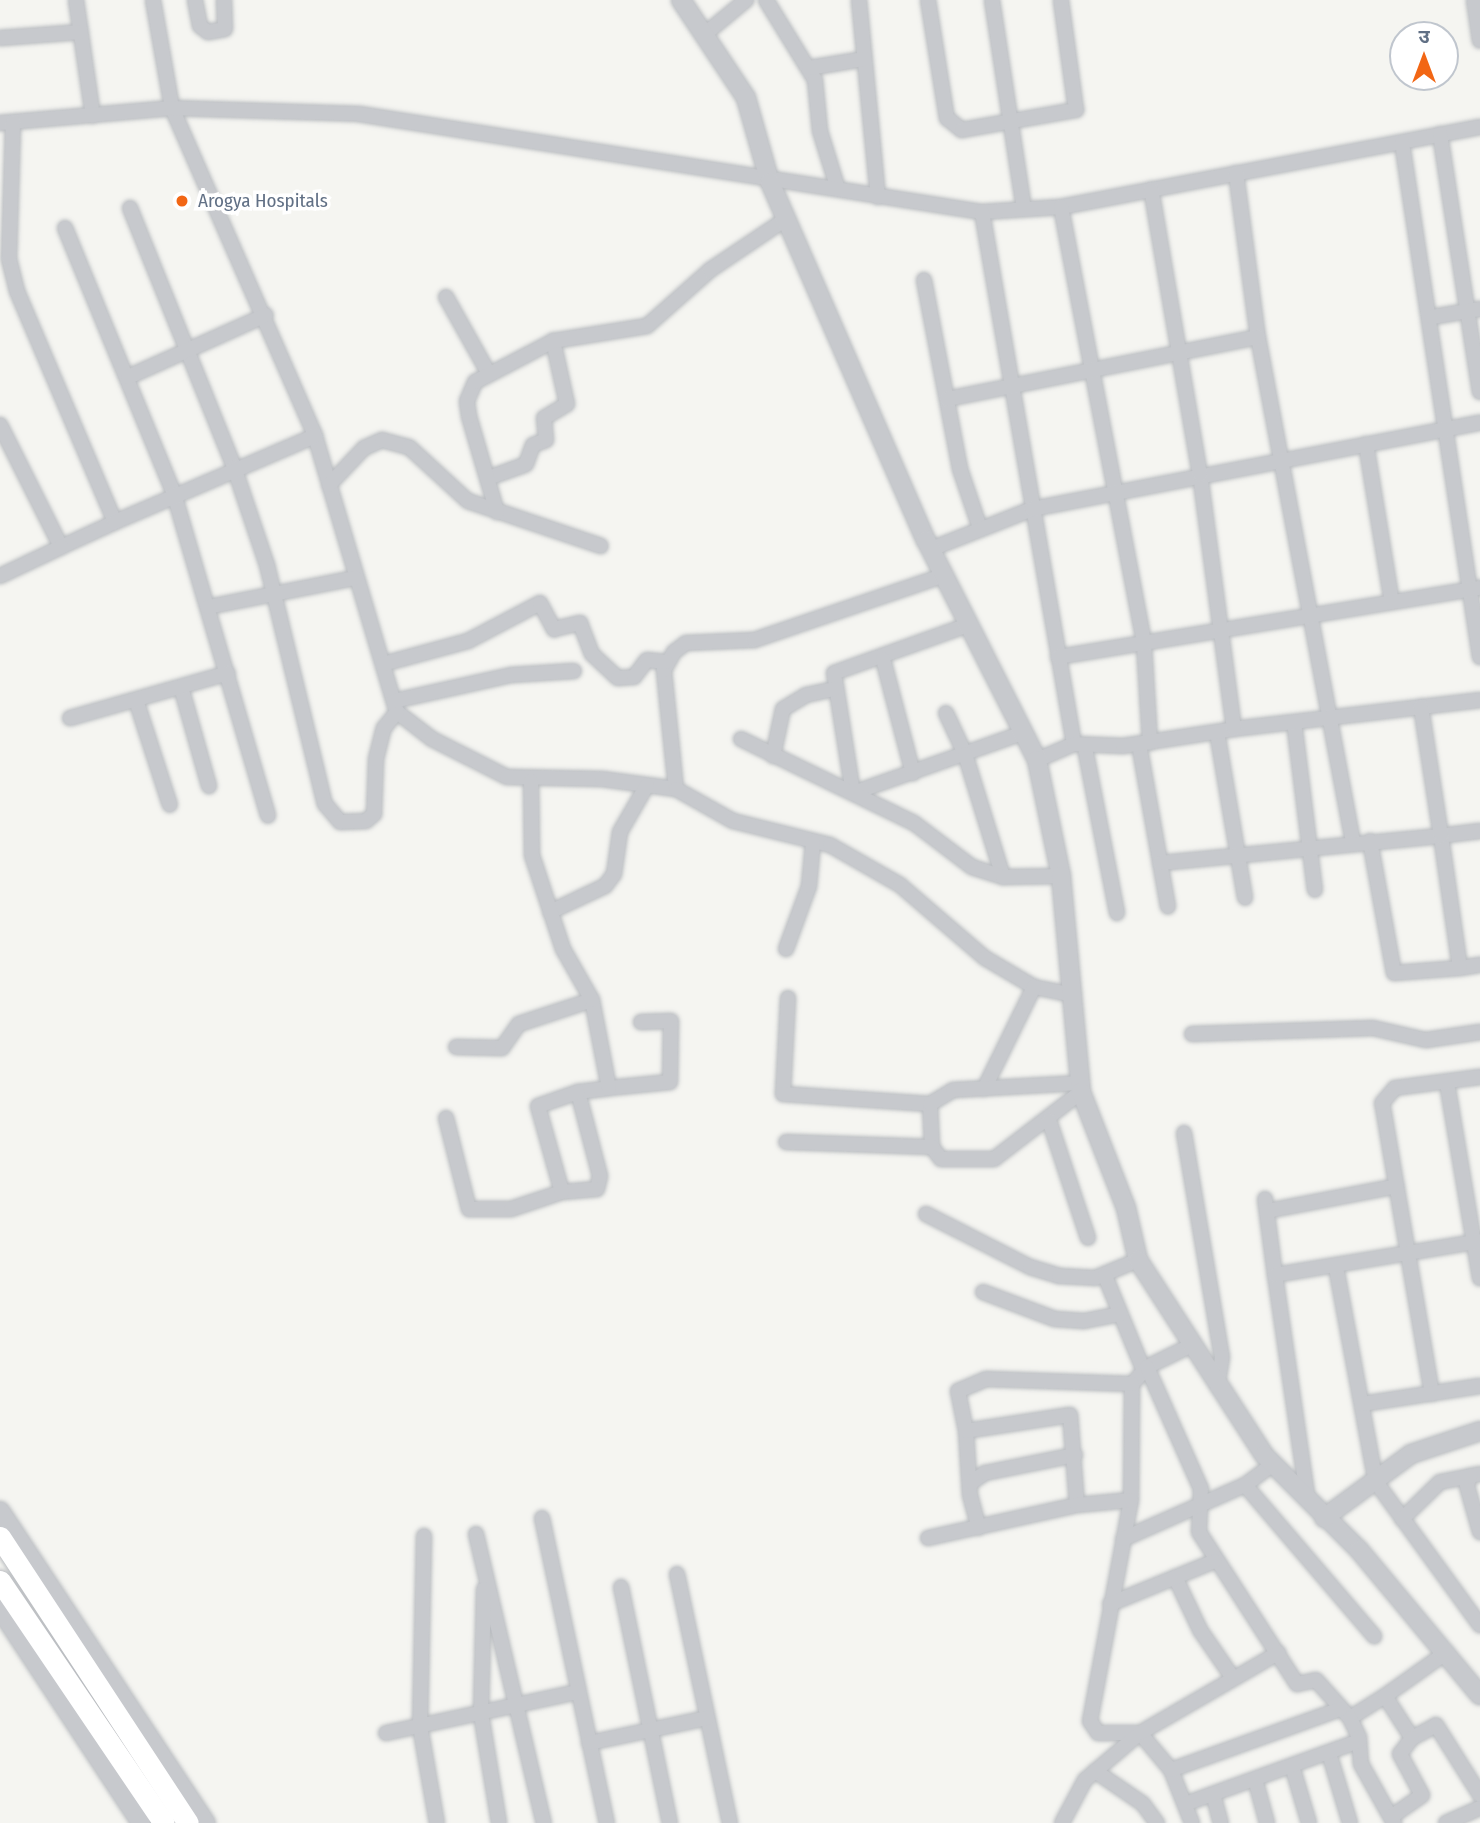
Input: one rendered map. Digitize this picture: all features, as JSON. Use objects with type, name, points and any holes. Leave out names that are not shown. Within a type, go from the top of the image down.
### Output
[{"type":"main road","points":[[0,1537],[188,1823]]},
{"type":"main road","points":[[0,1581],[164,1823]]},
{"type":"street","points":[[76,0],[93,116]]},
{"type":"street","points":[[153,0],[172,108],[266,315],[315,436],[355,578],[396,707],[459,756],[531,781],[602,779],[676,789],[733,821],[813,843],[830,845],[900,885],[962,942],[1034,987],[1074,995]]},
{"type":"street","points":[[195,0],[200,26],[208,32],[225,29],[224,0]]},
{"type":"street","points":[[681,0],[746,98],[771,182],[786,219],[931,549],[945,575],[965,626],[1025,732],[1037,760],[1061,876],[1074,995],[1080,1088],[1126,1208],[1138,1261],[1217,1387],[1273,1464],[1447,1652],[1480,1695]]},
{"type":"street","points":[[704,35],[746,0]]},
{"type":"street","points":[[766,0],[809,68],[838,189]]},
{"type":"street","points":[[859,0],[878,197]]},
{"type":"street","points":[[928,0],[951,125],[962,130],[1076,110],[1061,0]]},
{"type":"street","points":[[992,0],[1014,122],[1024,208]]},
{"type":"street","points":[[1474,0],[1480,41]]},
{"type":"street","points":[[0,38],[81,32]]},
{"type":"street","points":[[809,68],[864,60]]},
{"type":"street","points":[[115,522],[18,292],[9,258],[7,123],[172,108],[359,114],[771,182],[838,189],[982,212],[1061,207],[1480,127]]},
{"type":"street","points":[[1440,134],[1473,310],[1480,392]]},
{"type":"street","points":[[1402,143],[1432,317],[1443,430],[1474,589],[1480,657]]},
{"type":"street","points":[[1236,173],[1258,337],[1314,614],[1353,842]]},
{"type":"street","points":[[1151,189],[1200,475],[1216,628],[1234,729]]},
{"type":"street","points":[[1061,207],[1144,644],[1144,743],[1168,906]]},
{"type":"street","points":[[130,208],[190,348],[234,467],[273,592],[325,804],[340,822],[366,821],[374,814],[376,759],[384,728],[396,707],[511,675],[574,671]]},
{"type":"street","points":[[982,212],[1058,657],[1117,913]]},
{"type":"street","points":[[497,512],[491,477],[467,401],[475,382],[488,372],[553,341],[647,326],[698,279],[786,219]]},
{"type":"street","points":[[65,228],[174,494],[268,816]]},
{"type":"street","points":[[924,280],[960,469],[980,528]]},
{"type":"street","points":[[446,297],[488,372]]},
{"type":"street","points":[[1432,317],[1473,310]]},
{"type":"street","points":[[128,377],[266,315]]},
{"type":"street","points":[[947,399],[1258,337]]},
{"type":"street","points":[[491,477],[526,464],[534,446],[546,440],[544,418],[567,404],[553,341]]},
{"type":"street","points":[[931,549],[1032,509],[1480,423]]},
{"type":"street","points":[[0,425],[61,547]]},
{"type":"street","points":[[0,576],[234,467],[315,436]]},
{"type":"street","points":[[329,485],[364,449],[382,440],[409,447],[442,483],[497,512],[601,546]]},
{"type":"street","points":[[1366,444],[1392,602]]},
{"type":"street","points":[[383,664],[468,641],[540,603],[554,629],[580,623],[592,654],[618,678],[634,677],[647,660],[666,662],[686,643],[754,640],[945,575]]},
{"type":"street","points":[[208,607],[273,592],[355,578]]},
{"type":"street","points":[[1058,657],[1144,644],[1216,628],[1474,589]]},
{"type":"street","points":[[853,793],[835,689],[838,669],[883,659],[965,626]]},
{"type":"street","points":[[883,659],[913,773]]},
{"type":"street","points":[[666,662],[676,789]]},
{"type":"street","points":[[70,718],[228,673]]},
{"type":"street","points":[[181,687],[209,786]]},
{"type":"street","points":[[773,756],[783,709],[806,695],[835,689]]},
{"type":"street","points":[[136,700],[170,805]]},
{"type":"street","points":[[1037,760],[1079,746],[1144,743],[1234,729],[1480,700]]},
{"type":"street","points":[[1421,707],[1460,968]]},
{"type":"street","points":[[946,713],[965,754],[1003,877]]},
{"type":"street","points":[[1294,722],[1315,890]]},
{"type":"street","points":[[853,793],[1025,732]]},
{"type":"street","points":[[1217,732],[1245,898]]},
{"type":"street","points":[[741,739],[915,823],[972,867],[1003,877],[1061,876]]},
{"type":"street","points":[[531,781],[532,855],[550,912],[592,1000],[609,1088]]},
{"type":"street","points":[[550,912],[606,886],[614,874],[620,832],[647,785]]},
{"type":"street","points":[[1160,863],[1237,852],[1480,831]]},
{"type":"street","points":[[1370,841],[1394,973],[1480,965]]},
{"type":"street","points":[[786,949],[809,886],[813,843]]},
{"type":"street","points":[[984,1089],[1034,987]]},
{"type":"street","points":[[788,998],[783,1094],[930,1104],[953,1090],[1080,1088]]},
{"type":"street","points":[[456,1047],[502,1048],[525,1021],[592,1000]]},
{"type":"street","points":[[562,1192],[538,1106],[578,1091],[670,1082],[671,1021],[642,1023]]},
{"type":"street","points":[[1192,1034],[1373,1028],[1426,1040],[1480,1032]]},
{"type":"street","points":[[1432,1394],[1405,1252],[1383,1096],[1395,1088],[1480,1077]]},
{"type":"street","points":[[1447,1083],[1477,1242],[1480,1278]]},
{"type":"street","points":[[930,1104],[932,1147],[941,1159],[994,1159],[1049,1120],[1080,1088]]},
{"type":"street","points":[[446,1118],[470,1209],[511,1209],[562,1192],[597,1189],[599,1183],[578,1091]]},
{"type":"street","points":[[1049,1120],[1088,1238]]},
{"type":"street","points":[[1184,1133],[1222,1357],[1217,1387]]},
{"type":"street","points":[[786,1142],[932,1147]]},
{"type":"street","points":[[1308,1502],[1266,1205],[1397,1186]]},
{"type":"street","points":[[926,1214],[1030,1267],[1073,1278],[1105,1276],[1138,1261]]},
{"type":"street","points":[[1275,1275],[1477,1242]]},
{"type":"street","points":[[1336,1267],[1376,1482],[1480,1625]]},
{"type":"street","points":[[1105,1276],[1201,1489],[1197,1510],[1199,1532],[1215,1561],[1297,1684],[1316,1680],[1345,1713],[1359,1741],[1361,1765],[1392,1820],[1422,1796],[1400,1754],[1412,1738],[1436,1725],[1480,1795]]},
{"type":"street","points":[[983,1293],[1055,1319],[1084,1321],[1120,1314]]},
{"type":"street","points":[[1190,1346],[1145,1369],[1132,1384],[1131,1500],[1110,1604],[1091,1730],[1140,1733],[1171,1770],[1192,1823]]},
{"type":"street","points":[[979,1528],[966,1431],[959,1402],[962,1385],[1017,1378],[1132,1384]]},
{"type":"street","points":[[1362,1404],[1480,1386]]},
{"type":"street","points":[[966,1431],[1070,1415],[1077,1505]]},
{"type":"street","points":[[1324,1518],[1411,1454],[1480,1431]]},
{"type":"street","points":[[972,1482],[985,1473],[1075,1455]]},
{"type":"street","points":[[1123,1539],[1197,1510],[1245,1485],[1273,1464]]},
{"type":"street","points":[[1402,1518],[1440,1482],[1475,1475]]},
{"type":"street","points":[[1475,1475],[1467,1486],[1480,1532]]},
{"type":"street","points":[[1245,1485],[1374,1636]]},
{"type":"street","points":[[928,1538],[1077,1505],[1131,1500]]},
{"type":"street","points":[[0,1511],[206,1823]]},
{"type":"street","points":[[542,1518],[607,1823]]},
{"type":"street","points":[[477,1534],[520,1705],[544,1823]]},
{"type":"street","points":[[424,1536],[420,1726],[437,1823]]},
{"type":"street","points":[[1110,1604],[1215,1561]]},
{"type":"street","points":[[485,1574],[481,1714],[499,1823]]},
{"type":"street","points":[[677,1574],[730,1823]]},
{"type":"street","points":[[1175,1577],[1200,1630],[1233,1678]]},
{"type":"street","points":[[621,1587],[670,1823]]},
{"type":"street","points":[[0,1609],[141,1823]]},
{"type":"street","points":[[1171,1770],[1345,1713],[1385,1696],[1447,1652]]},
{"type":"street","points":[[1062,1823],[1095,1771],[1140,1733],[1278,1653]]},
{"type":"street","points":[[386,1733],[578,1692]]},
{"type":"street","points":[[1385,1696],[1412,1738]]},
{"type":"street","points":[[589,1743],[707,1718]]},
{"type":"street","points":[[1185,1804],[1359,1741]]},
{"type":"street","points":[[1329,1753],[1350,1823]]},
{"type":"street","points":[[1292,1766],[1309,1823]]},
{"type":"street","points":[[1095,1771],[1143,1804],[1157,1823]]},
{"type":"street","points":[[1255,1779],[1267,1823]]},
{"type":"street","points":[[1213,1794],[1221,1823]]},
{"type":"street","points":[[1446,1823],[1480,1808]]},
{"type":"place","name":"Arogya Hospitals","points":[[182,201]]}]
